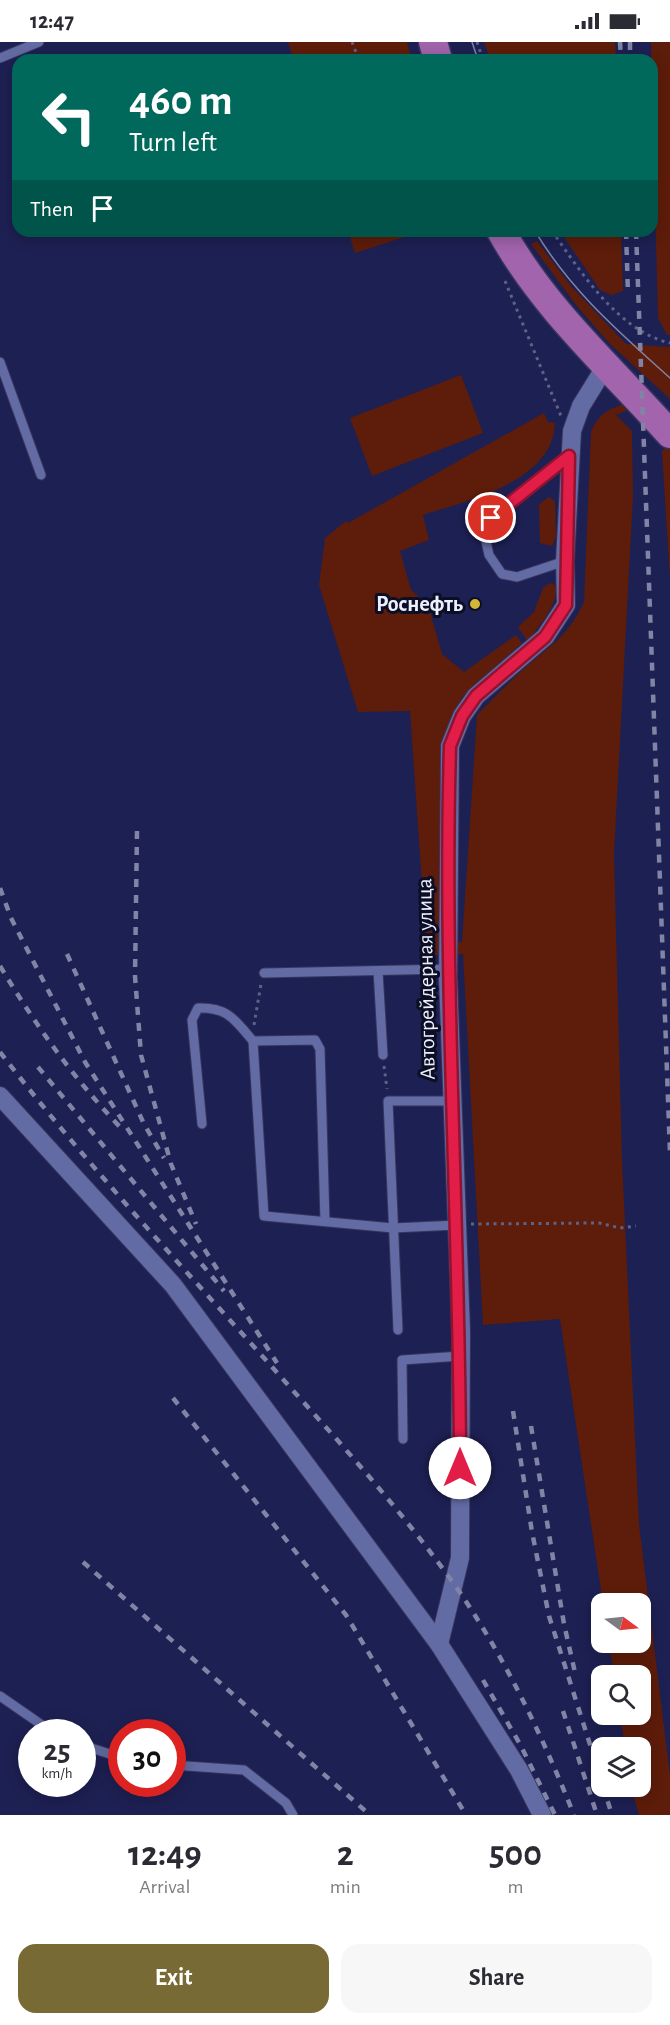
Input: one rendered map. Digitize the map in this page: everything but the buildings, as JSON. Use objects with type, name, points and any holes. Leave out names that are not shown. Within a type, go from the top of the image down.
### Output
[{"type":"main road","points":[[504,237],[517,260],[546,301],[670,434]]},
{"type":"main road","points":[[607,364],[670,415]]},
{"type":"street","name":"Автогрейдерная улица","points":[[439,1644],[460,1558],[461,1356],[448,969],[450,746],[462,716],[476,696],[545,637],[566,605],[565,561],[572,431],[581,406],[607,364]]},
{"type":"street","points":[[0,1096],[173,1285],[439,1644],[519,1770],[542,1815]]},
{"type":"lane","points":[[0,58],[39,42]]},
{"type":"lane","points":[[0,362],[41,476]]},
{"type":"lane","points":[[565,561],[517,577],[502,574],[489,555],[485,537],[491,518],[569,456]]},
{"type":"lane","points":[[264,974],[448,969]]},
{"type":"lane","points":[[378,971],[383,1055]]},
{"type":"lane","points":[[202,1124],[192,1020],[198,1008],[216,1007],[235,1019],[253,1041],[264,1216],[393,1228],[457,1225]]},
{"type":"lane","points":[[253,1041],[315,1040],[320,1049],[325,1221]]},
{"type":"lane","points":[[398,1330],[388,1101],[452,1101]]},
{"type":"lane","points":[[403,1439],[402,1360],[461,1356]]},
{"type":"lane","points":[[0,1696],[33,1719]]},
{"type":"lane","points":[[186,1766],[244,1770],[286,1803],[293,1815]]},
{"type":"path","points":[[557,237],[610,304],[637,330],[661,341],[670,341]]},
{"type":"path","points":[[504,278],[553,399],[572,431]]},
{"type":"path","points":[[253,1041],[256,1008],[264,974]]},
{"type":"path","points":[[383,1055],[388,1101]]},
{"type":"path","points":[[457,1225],[516,1222],[599,1223],[620,1228],[636,1226]]},
{"type":"shaded area","points":[[288,42],[407,42],[410,54],[292,54]]},
{"type":"shaded area","points":[[484,42],[615,42],[616,54],[488,54]]},
{"type":"shaded area","points":[[651,42],[670,42],[670,335],[667,335],[658,318],[656,237],[658,237],[658,54],[651,54]]},
{"type":"shaded area","points":[[350,237],[404,237],[355,253]]},
{"type":"shaded area","points":[[564,237],[621,237],[623,291],[611,295],[600,290]]},
{"type":"shaded area","points":[[537,241],[570,285],[626,344],[670,347],[670,399],[609,343],[576,305],[531,244]]},
{"type":"shaded area","points":[[461,375],[483,433],[372,476],[350,418]]},
{"type":"shaded area","points":[[624,386],[630,409],[616,415],[632,431],[633,496],[614,854],[622,1160],[639,1524],[647,1593],[601,1593],[560,1319],[483,1325],[463,954],[427,956],[410,711],[358,712],[319,585],[325,538],[346,521],[348,523],[544,413],[548,422],[555,423],[551,443],[540,460],[524,474],[484,495],[423,515],[429,540],[400,551],[411,590],[428,605],[442,654],[464,672],[516,635],[522,643],[463,696],[441,742],[444,940],[462,942],[477,715],[520,672],[560,638],[584,602],[591,431],[603,414],[621,405]]},
{"type":"shaded area","points":[[670,444],[670,579],[662,451]]},
{"type":"shaded area","points":[[549,497],[555,501],[556,537],[552,546],[540,543],[539,504]]},
{"type":"shaded area","points":[[550,583],[555,585],[555,599],[528,642],[518,627],[534,612],[543,588]]},
{"type":"shaded area","points":[[651,1622],[670,1776],[670,1815],[639,1815],[634,1797],[651,1797],[651,1737],[623,1737],[622,1725],[651,1725],[651,1665],[612,1665],[611,1653],[651,1653]]},
{"type":"tram line","points":[[472,42],[476,54]]},
{"type":"tram line","points":[[539,237],[564,273],[596,309],[670,378]]},
{"type":"railway","points":[[620,42],[621,54]]},
{"type":"railway","points":[[630,42],[630,54]]},
{"type":"railway","points":[[626,237],[628,294]]},
{"type":"railway","points":[[636,237],[670,1153]]},
{"type":"railway","points":[[137,831],[135,976],[141,1055],[171,1164],[196,1224]]},
{"type":"railway","points":[[0,888],[11,918],[85,1062],[277,1363]]},
{"type":"railway","points":[[67,954],[144,1124],[164,1158]]},
{"type":"railway","points":[[0,966],[27,1010],[56,1050],[120,1127]]},
{"type":"railway","points":[[0,1052],[71,1140],[358,1464],[436,1559],[472,1611],[506,1667],[549,1755],[574,1815]]},
{"type":"railway","points":[[38,1067],[224,1291]]},
{"type":"railway","points":[[173,1398],[346,1615],[466,1815]]},
{"type":"railway","points":[[513,1411],[532,1532],[549,1616],[591,1748]]},
{"type":"railway","points":[[531,1426],[564,1624],[576,1677]]},
{"type":"railway","points":[[83,1562],[370,1815]]},
{"type":"railway","points":[[483,1680],[521,1746],[555,1815]]},
{"type":"railway","points":[[563,1711],[597,1815]]},
{"type":"railway","points":[[606,1797],[612,1815]]},
{"type":"place","name":"Роснефть","points":[[475,604]]},
{"type":"route","points":[[460,1468],[461,1331],[448,978],[450,746],[462,716],[476,696],[545,637],[566,605],[565,561],[569,456],[491,518]]}]
